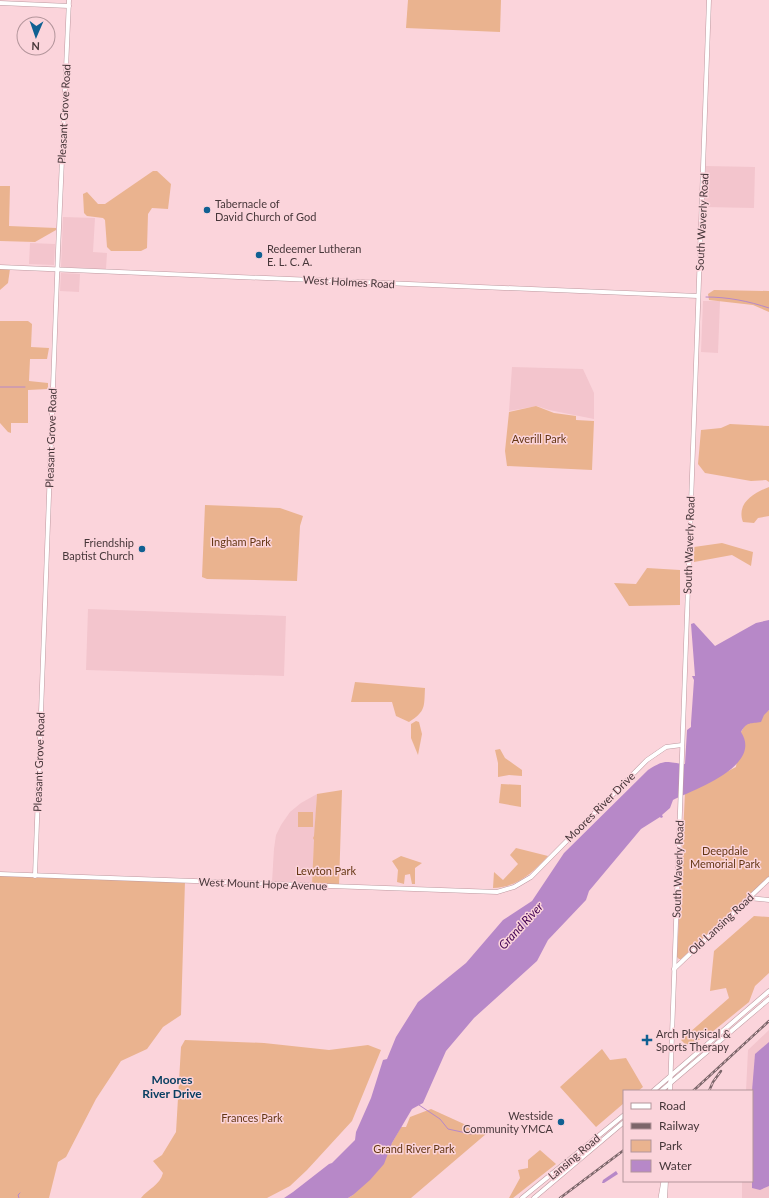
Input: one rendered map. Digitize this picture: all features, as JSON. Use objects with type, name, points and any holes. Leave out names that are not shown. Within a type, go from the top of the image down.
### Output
[{"type":"highway","points":[[661,1198],[665,1182]]},
{"type":"street","name":"Pleasant Grove Road","points":[[35,876],[57,270],[69,0]]},
{"type":"street","name":"South Waverly Road","points":[[670,1090],[709,0]]},
{"type":"street","points":[[0,2],[69,6]]},
{"type":"street","name":"West Holmes Road","points":[[0,267],[698,296]]},
{"type":"street","name":"Moores River Drive","points":[[525,881],[647,760],[666,747],[682,745]]},
{"type":"street","name":"West Mount Hope Avenue","points":[[0,874],[483,893],[505,890],[525,881]]},
{"type":"street","name":"Old Lansing Road","points":[[674,969],[769,879]]},
{"type":"street","points":[[750,898],[769,900]]},
{"type":"street","points":[[654,1090],[769,991]]},
{"type":"street","points":[[661,1090],[769,999]]},
{"type":"street","name":"Lansing Road","points":[[522,1198],[623,1116]]},
{"type":"street","name":"Lansing Road","points":[[534,1198],[623,1123]]},
{"type":"street","points":[[665,1182],[665,1198]]},
{"type":"shaded area","points":[[706,166],[755,167],[754,208],[704,207]]},
{"type":"shaded area","points":[[63,217],[95,218],[93,252],[107,253],[106,269],[61,267]]},
{"type":"shaded area","points":[[30,243],[55,244],[54,265],[29,264]]},
{"type":"shaded area","points":[[61,273],[80,274],[79,292],[60,291]]},
{"type":"shaded area","points":[[703,301],[720,301],[718,353],[701,352]]},
{"type":"shaded area","points":[[512,367],[583,369],[594,393],[594,419],[549,410],[537,406],[509,411]]},
{"type":"shaded area","points":[[88,609],[286,616],[284,676],[86,670]]},
{"type":"shaded area","points":[[317,794],[312,884],[272,882],[276,835],[281,825],[290,812],[301,803]]},
{"type":"shaded area","points":[[769,1030],[769,1198],[742,1198],[742,1182],[753,1182],[753,1090],[746,1090],[748,1050]]},
{"type":"green space","points":[[408,0],[501,0],[500,32],[406,28]]},
{"type":"green space","points":[[153,171],[157,171],[171,184],[168,209],[152,208],[148,214],[147,248],[141,251],[111,251],[107,247],[105,220],[103,218],[87,216],[84,213],[83,194],[87,192],[98,204],[105,204]]},
{"type":"green space","points":[[0,186],[10,186],[9,226],[56,228],[56,230],[35,242],[0,241]]},
{"type":"green space","points":[[0,268],[10,269],[8,283],[0,290]]},
{"type":"green space","points":[[714,290],[769,291],[769,312],[753,305],[709,300],[708,294]]},
{"type":"green space","points":[[0,321],[28,321],[32,324],[31,347],[49,348],[47,359],[30,359],[29,381],[48,383],[48,389],[28,390],[28,423],[11,423],[11,433],[8,432],[0,423]]},
{"type":"green space","name":"Averill Park","points":[[536,406],[554,413],[576,416],[576,420],[594,421],[592,470],[507,466],[505,451],[509,412]]},
{"type":"green space","points":[[730,424],[769,426],[769,482],[766,480],[751,481],[705,473],[698,464],[701,430],[721,428]]},
{"type":"green space","points":[[769,487],[769,516],[758,518],[754,523],[743,522],[741,515],[744,504],[752,496]]},
{"type":"green space","name":"Ingham Park","points":[[205,505],[280,508],[303,516],[300,526],[297,581],[207,579],[202,577]]},
{"type":"green space","points":[[722,543],[753,552],[751,566],[732,555],[694,562],[694,547]]},
{"type":"green space","points":[[647,568],[680,570],[680,605],[629,606],[614,583],[636,584]]},
{"type":"green space","points":[[355,682],[425,688],[423,708],[419,715],[409,722],[396,716],[392,702],[351,702]]},
{"type":"green space","name":"Deepdale Memorial Park","points":[[769,710],[769,876],[681,959],[679,959],[677,957],[685,793],[736,767],[741,732],[745,725]]},
{"type":"green space","points":[[416,721],[419,722],[422,734],[418,755],[411,738],[411,724]]},
{"type":"green space","points":[[500,749],[505,758],[522,770],[522,776],[509,775],[498,777],[498,763],[495,750]]},
{"type":"green space","points":[[501,784],[521,785],[521,807],[499,803]]},
{"type":"green space","name":"Lewton Park","points":[[342,790],[339,885],[312,884],[313,838],[317,794]]},
{"type":"green space","points":[[298,812],[313,812],[313,827],[298,827]]},
{"type":"green space","points":[[516,848],[548,856],[524,878],[510,885],[493,888],[494,872],[503,880],[518,864],[510,855]]},
{"type":"green space","points":[[401,856],[422,863],[415,868],[415,884],[412,884],[410,874],[405,875],[404,884],[397,882],[398,870],[392,861]]},
{"type":"green space","points":[[0,874],[185,881],[181,1015],[163,1027],[147,1049],[121,1061],[96,1099],[66,1157],[58,1162],[49,1198],[0,1198]]},
{"type":"green space","points":[[754,916],[769,917],[769,973],[755,986],[749,1002],[706,1037],[686,1045],[681,1040],[729,998],[726,988],[710,991],[714,951]]},
{"type":"green space","name":"Frances Park","points":[[185,1040],[264,1043],[329,1050],[368,1045],[381,1050],[352,1121],[307,1170],[290,1186],[267,1198],[141,1198],[159,1181],[163,1173],[153,1161],[162,1155],[176,1132],[181,1047]]},
{"type":"green space","points":[[602,1049],[610,1060],[626,1058],[643,1087],[639,1090],[623,1090],[623,1104],[596,1127],[560,1087]]},
{"type":"green space","name":"Grand River Park","points":[[431,1109],[486,1134],[411,1198],[348,1198],[353,1195],[392,1143],[401,1127],[406,1127],[410,1117]]},
{"type":"green space","points":[[540,1150],[556,1164],[513,1198],[509,1198],[520,1178],[518,1170],[528,1168],[528,1160]]},
{"type":"water","name":"Grand River","points":[[769,620],[769,710],[764,715],[761,722],[752,723],[743,728],[741,732],[745,744],[743,755],[735,766],[724,775],[710,783],[673,800],[670,808],[662,815],[663,817],[660,817],[641,829],[589,891],[586,900],[548,940],[537,961],[474,1018],[446,1051],[423,1103],[412,1109],[392,1143],[384,1164],[370,1180],[348,1198],[284,1198],[332,1163],[355,1140],[356,1132],[371,1098],[383,1060],[387,1059],[396,1037],[418,1002],[466,963],[503,920],[532,901],[564,853],[648,770],[654,766],[666,762],[685,764],[687,730],[691,727],[694,680],[692,676],[695,676],[691,624],[694,623],[715,646],[756,623]]},
{"type":"water","points":[[769,1042],[769,1186],[760,1190],[752,1188],[752,1090],[755,1054]]},
{"type":"water","points":[[616,1171],[618,1174],[602,1183],[603,1180]]},
{"type":"waterway","points":[[706,297],[738,300],[769,308]]},
{"type":"waterway","points":[[0,387],[25,387]]},
{"type":"waterway","points":[[419,1105],[440,1119],[448,1129],[471,1134]]},
{"type":"waterway","points":[[19,1198],[18,1195],[20,1193]]},
{"type":"railway","points":[[694,1090],[769,1021]]},
{"type":"railway","points":[[709,1090],[721,1071]]},
{"type":"railway","points":[[560,1198],[623,1151]]},
{"type":"place","name":"Tabernacle of David Church of God","points":[[207,210]]},
{"type":"place","name":"Redeemer Lutheran E. L. C. A.","points":[[259,255]]},
{"type":"place","name":"Friendship Baptist Church","points":[[142,549]]},
{"type":"place","name":"Arch Physical & Sports Therapy","points":[[647,1040]]},
{"type":"place","name":"Westside Community YMCA","points":[[561,1122]]},
{"type":"district","name":"Moores River Drive","points":[[172,1087]]}]
